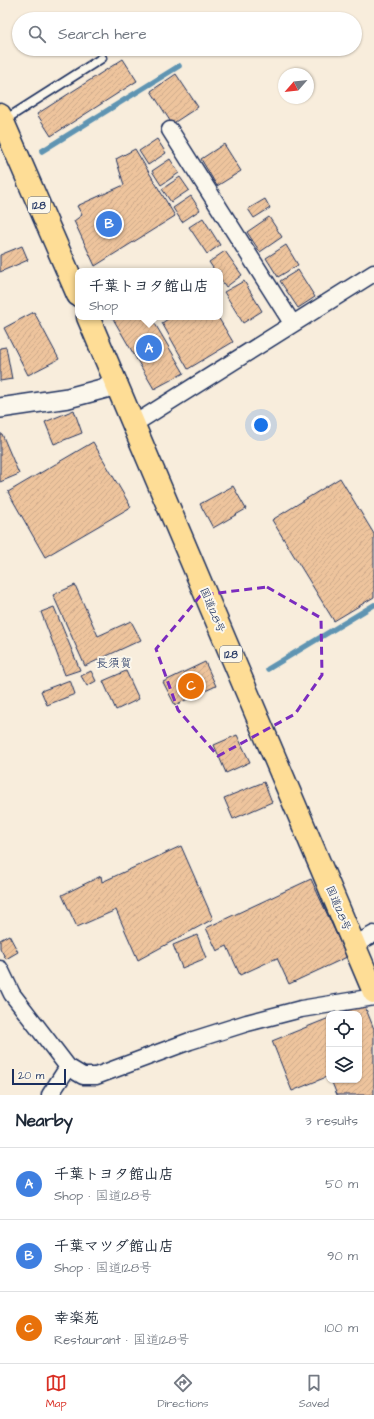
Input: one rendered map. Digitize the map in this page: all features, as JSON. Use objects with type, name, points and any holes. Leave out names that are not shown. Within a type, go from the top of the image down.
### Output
[{"type":"highway","name":"128","points":[[1,118],[75,288]]},
{"type":"highway","name":"国道128号","points":[[89,320],[374,992]]},
{"type":"street","points":[[170,130],[292,323]]},
{"type":"street","points":[[134,424],[292,323],[374,273]]},
{"type":"street","points":[[0,408],[68,398],[117,385]]},
{"type":"street","points":[[354,945],[374,934]]},
{"type":"street","points":[[0,969],[12,994],[68,1067],[83,1076],[96,1076],[190,1041],[247,1023],[301,1009],[374,997]]},
{"type":"street","points":[[50,1095],[68,1067]]},
{"type":"lane","points":[[1,118],[102,58]]},
{"type":"highlighted area","points":[[267,587],[321,618],[322,675],[295,714],[218,756],[178,710],[156,649],[201,595]]},
{"type":"building","points":[[123,59],[137,81],[51,136],[37,114]]},
{"type":"building","points":[[176,74],[198,107],[172,124],[151,91]]},
{"type":"building","points":[[157,139],[166,153],[148,165],[139,151]]},
{"type":"building","points":[[224,144],[241,171],[217,186],[201,159]]},
{"type":"building","points":[[135,149],[175,216],[95,266],[74,221],[82,215],[77,206],[124,185],[116,159]]},
{"type":"building","points":[[170,159],[179,173],[161,185],[152,171]]},
{"type":"building","points":[[180,177],[189,190],[171,202],[162,189]]},
{"type":"building","points":[[191,196],[200,210],[182,222],[173,208]]},
{"type":"building","points":[[265,199],[270,208],[254,218],[248,209]]},
{"type":"building","points":[[269,217],[282,237],[260,252],[247,232]]},
{"type":"building","points":[[203,218],[220,245],[207,254],[189,227]]},
{"type":"building","points":[[286,245],[298,265],[278,277],[266,258]]},
{"type":"building","points":[[22,246],[28,260],[0,272],[0,255]]},
{"type":"building","points":[[225,251],[242,275],[226,287],[223,282],[223,268],[213,268],[209,262]]},
{"type":"building","points":[[298,270],[315,297],[298,308],[280,281]]},
{"type":"building","points":[[244,281],[262,311],[243,323],[224,292]]},
{"type":"building","points":[[34,312],[59,359],[28,375],[4,328]]},
{"type":"building","points":[[114,320],[153,320],[184,373],[154,389]]},
{"type":"building","points":[[166,320],[220,320],[233,342],[188,369],[162,323]]},
{"type":"building","points":[[6,347],[12,379],[0,381],[0,348]]},
{"type":"building","points":[[74,410],[82,433],[54,444],[45,422]]},
{"type":"building","points":[[0,434],[2,434],[19,474],[0,482]]},
{"type":"building","points":[[93,442],[131,507],[45,557],[8,492]]},
{"type":"building","points":[[340,478],[374,534],[374,597],[334,621],[272,520]]},
{"type":"building","points":[[233,486],[246,509],[213,528],[200,504]]},
{"type":"building","points":[[75,585],[98,636],[131,621],[141,640],[85,666],[53,595]]},
{"type":"building","points":[[54,607],[80,670],[65,675],[41,612]]},
{"type":"building","points":[[205,662],[216,686],[175,705],[163,682]]},
{"type":"building","points":[[91,671],[96,681],[87,686],[81,676]]},
{"type":"building","points":[[126,671],[139,699],[116,710],[103,681]]},
{"type":"building","points":[[70,680],[75,694],[47,705],[41,691]]},
{"type":"building","points":[[237,735],[250,762],[226,773],[214,745]]},
{"type":"building","points":[[264,782],[272,802],[233,819],[224,798]]},
{"type":"building","points":[[181,846],[213,919],[138,960],[116,910],[77,927],[62,895],[101,876],[102,882]]},
{"type":"building","points":[[311,879],[347,957],[289,984],[277,958],[240,975],[227,946],[217,951],[206,928]]},
{"type":"building","points":[[9,935],[18,952],[6,959],[0,948],[0,940]]},
{"type":"building","points":[[197,935],[206,958],[182,968],[173,945]]},
{"type":"building","points":[[364,1004],[374,1029],[374,1095],[337,1095],[332,1083],[362,1083],[362,1011],[347,1011]]},
{"type":"building","points":[[326,1019],[326,1077],[292,1091],[272,1041]]},
{"type":"waterway","points":[[42,151],[179,66]]},
{"type":"waterway","points":[[268,669],[374,605]]},
{"type":"place","name":"千葉マツダ館山店","points":[[109,224]]},
{"type":"place","name":"千葉トヨタ館山店","points":[[149,348]]},
{"type":"place","name":"幸楽苑","points":[[191,686]]},
{"type":"district","name":"長須賀","points":[[114,663]]}]
